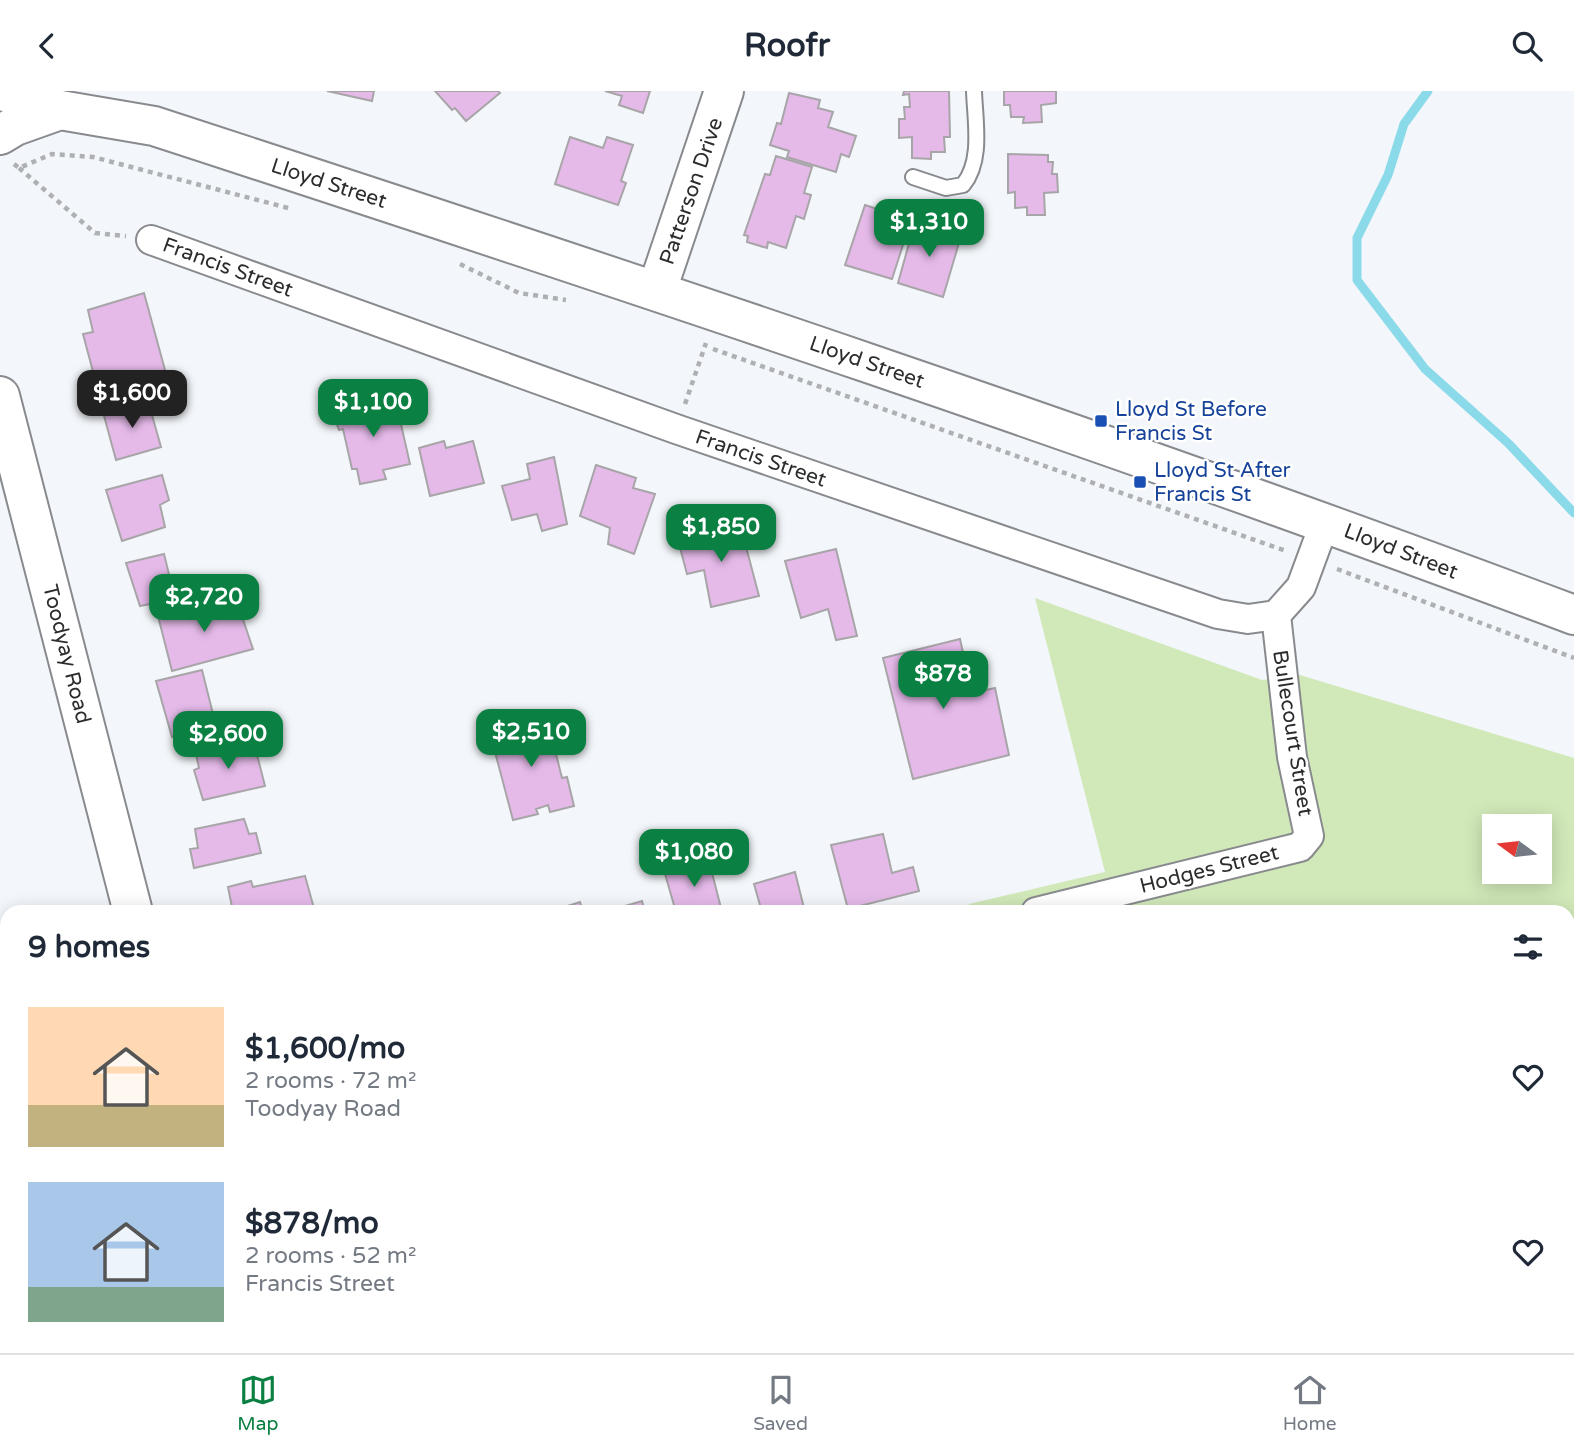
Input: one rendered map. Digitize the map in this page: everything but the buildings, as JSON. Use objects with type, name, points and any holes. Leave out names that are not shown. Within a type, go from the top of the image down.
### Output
[{"type":"main road","name":"Lloyd Street","points":[[2,91],[75,101],[719,310],[1325,522],[1574,615]]},
{"type":"main road","name":"Patterson Drive","points":[[657,290],[724,91]]},
{"type":"main road","points":[[5,148],[15,126],[75,101]]},
{"type":"main road","name":"Toodyay Road","points":[[0,396],[132,905]]},
{"type":"street","name":"Francis Street","points":[[151,240],[676,429],[1217,614],[1248,618],[1276,615]]},
{"type":"street","points":[[1276,615],[1301,587],[1325,522]]},
{"type":"street","name":"Bullecourt Street","points":[[1276,615],[1292,757],[1309,836],[1300,847]]},
{"type":"street","name":"Hodges Street","points":[[1064,905],[1300,847]]},
{"type":"lane","points":[[913,177],[946,188],[963,185],[972,175],[975,160],[974,91]]},
{"type":"path","points":[[5,148],[19,168],[95,233],[151,240]]},
{"type":"path","points":[[19,168],[52,154],[93,157],[305,213]]},
{"type":"path","points":[[454,261],[519,293],[576,301]]},
{"type":"path","points":[[676,429],[719,310]]},
{"type":"path","points":[[692,341],[1312,559],[1574,658]]},
{"type":"green space","points":[[1035,598],[1262,680],[1300,675],[1574,758],[1574,905],[969,905],[1105,872]]},
{"type":"waterway","points":[[1428,91],[1404,124],[1388,175],[1357,238],[1357,280],[1425,369],[1508,443],[1574,513]]},
{"type":"place","name":"Lloyd St Before Francis St","points":[[1101,421]]},
{"type":"place","name":"Lloyd St After Francis St","points":[[1140,482]]}]
